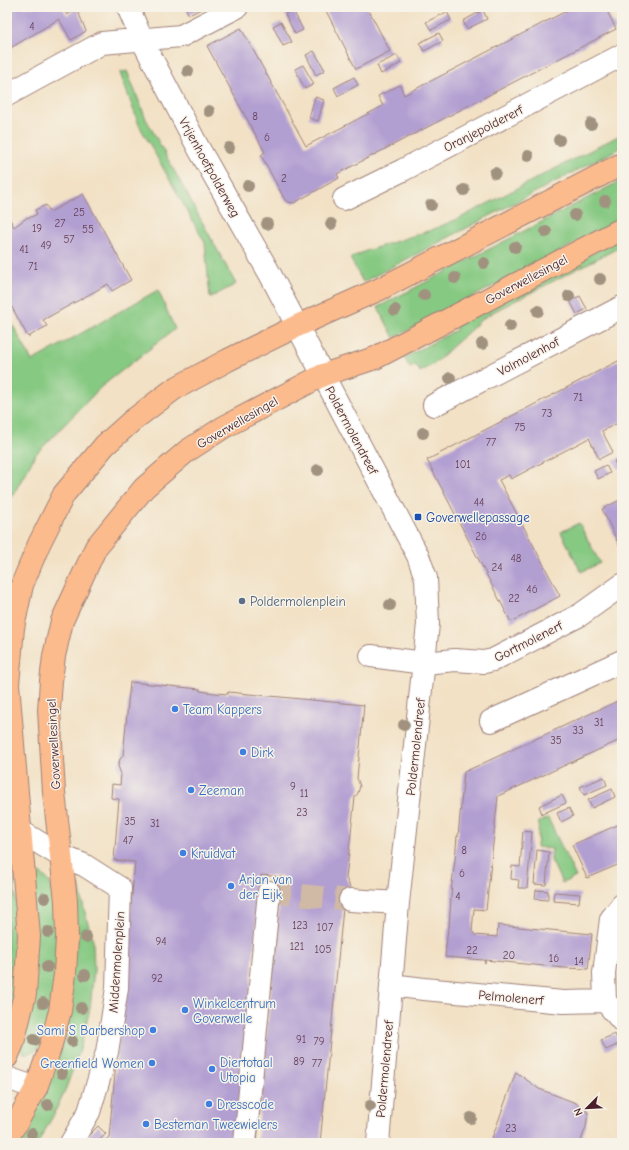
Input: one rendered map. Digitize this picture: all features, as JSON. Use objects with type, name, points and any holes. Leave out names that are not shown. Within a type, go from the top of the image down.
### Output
[{"type":"main road","points":[[7,1057],[13,1043],[25,994],[30,936],[25,874],[13,833],[8,684],[13,628],[22,585],[39,544],[64,494],[105,445],[133,420],[174,389],[297,326],[380,289],[622,164]]},
{"type":"main road","name":"Goverwellesingel","points":[[7,1137],[36,1088],[50,1048],[60,1011],[65,974],[67,937],[66,901],[54,792],[49,710],[51,681],[54,656],[62,621],[96,547],[144,488],[187,451],[224,427],[323,375],[375,358],[622,229]]},
{"type":"street","name":"Vrijenhoefpolderweg","points":[[128,7],[142,40],[199,149],[270,274],[323,375]]},
{"type":"street","points":[[7,95],[102,43],[181,36],[237,7]]},
{"type":"street","name":"Oranjepoldererf","points":[[344,199],[403,170],[622,55]]},
{"type":"street","name":"Volmolenhof","points":[[434,405],[622,307]]},
{"type":"street","name":"Poldermolendreef","points":[[323,375],[418,556],[426,578],[428,624],[398,903],[378,1143]]},
{"type":"street","name":"Gortmolenerf","points":[[424,663],[455,660],[484,662],[493,660],[580,615],[622,585]]},
{"type":"street","points":[[371,656],[424,663]]},
{"type":"street","points":[[491,721],[622,661]]},
{"type":"street","name":"Middenmolenplein","points":[[13,833],[61,856],[84,865],[120,888],[117,988],[107,1052],[89,1112],[71,1143]]},
{"type":"street","points":[[245,1143],[269,892]]},
{"type":"street","points":[[350,900],[398,903]]},
{"type":"street","points":[[622,905],[611,919],[604,973],[605,1000],[622,1021]]},
{"type":"street","name":"Pelmolenerf","points":[[391,985],[563,1002],[605,1000]]},
{"type":"street","points":[[7,1078],[36,1088]]},
{"type":"green space","points":[[127,71],[146,119],[236,284],[210,298],[205,243],[139,125],[120,73]]},
{"type":"green space","points":[[622,134],[622,147],[363,282],[350,258],[366,251],[434,229],[462,217]]},
{"type":"green space","points":[[622,180],[622,219],[394,338],[378,307]]},
{"type":"green space","points":[[622,238],[622,246],[482,319],[434,364],[420,372],[416,365],[410,368],[404,358],[456,330],[456,324]]},
{"type":"green space","points":[[158,290],[175,329],[101,387],[35,455],[7,506],[7,314],[32,361]]},
{"type":"green space","points":[[579,523],[600,563],[581,572],[561,532]]},
{"type":"green space","points":[[548,818],[576,877],[562,883],[551,860],[552,849],[537,847],[539,822]]},
{"type":"green space","points":[[12,858],[21,963],[7,1030],[7,862]]},
{"type":"green space","points":[[36,872],[46,878],[52,887],[56,900],[58,914],[58,944],[54,995],[49,1021],[39,1048],[29,1053],[24,1053],[21,1049]]},
{"type":"green space","points":[[74,884],[79,885],[93,941],[94,970],[90,1008],[80,1050],[66,1088],[38,1143],[15,1143],[36,1109]]},
{"type":"building","points":[[7,7],[62,7],[67,15],[77,9],[86,31],[71,40],[59,19],[7,50]]},
{"type":"building","points":[[185,7],[205,7],[189,15]]},
{"type":"building","points":[[324,7],[367,7],[390,51],[356,69]]},
{"type":"building","points":[[574,7],[605,7],[616,29],[337,174],[339,178],[294,203],[285,200],[261,155],[265,152],[207,46],[241,28],[306,146],[383,106],[378,96],[400,85],[404,95]]},
{"type":"building","points":[[293,10],[303,30],[295,34],[285,14]]},
{"type":"building","points":[[483,10],[487,19],[467,29],[463,21]]},
{"type":"building","points":[[447,12],[451,20],[431,30],[426,22]]},
{"type":"building","points":[[281,22],[292,42],[283,46],[273,26]]},
{"type":"building","points":[[439,33],[443,41],[424,51],[419,43]]},
{"type":"building","points":[[314,51],[325,70],[316,75],[306,55]]},
{"type":"building","points":[[397,55],[401,63],[381,74],[377,65]]},
{"type":"building","points":[[303,65],[314,84],[305,89],[295,69]]},
{"type":"building","points":[[354,77],[358,85],[338,96],[334,88]]},
{"type":"building","points":[[315,97],[324,100],[318,121],[309,118]]},
{"type":"building","points":[[83,194],[131,280],[112,291],[108,284],[43,320],[47,326],[28,337],[7,298],[7,214],[14,227],[28,217],[29,218],[37,214],[35,210],[46,205],[50,212]]},
{"type":"building","points":[[580,296],[587,309],[577,314],[570,301]]},
{"type":"building","points":[[622,359],[622,421],[602,431],[613,452],[599,459],[589,438],[511,479],[509,475],[499,480],[560,596],[511,622],[427,460]]},
{"type":"building","points":[[622,456],[622,467],[618,469],[614,461]]},
{"type":"building","points":[[606,465],[610,473],[598,479],[594,471]]},
{"type":"building","points":[[622,499],[622,546],[620,547],[602,509]]},
{"type":"building","name":"Winkelcentrum Goverwelle","points":[[130,682],[200,689],[200,691],[215,693],[228,694],[228,692],[364,705],[357,778],[360,786],[355,797],[346,878],[350,890],[344,898],[320,1143],[257,1143],[265,1052],[256,1052],[257,1041],[266,1042],[276,938],[267,937],[268,926],[277,927],[282,877],[261,875],[236,1143],[102,1143],[109,1137],[135,862],[114,860],[119,799],[111,798],[112,784],[120,785],[121,774],[118,766],[120,759],[123,756]]},
{"type":"building","points":[[622,699],[622,739],[498,796],[486,910],[474,909],[472,931],[475,935],[497,937],[498,925],[592,934],[588,969],[485,960],[485,963],[484,960],[445,957],[464,772]]},
{"type":"building","points":[[604,777],[607,785],[584,795],[580,787]]},
{"type":"building","points":[[612,789],[615,797],[592,808],[588,800]]},
{"type":"building","points":[[562,795],[566,803],[542,814],[539,806]]},
{"type":"building","points":[[569,808],[573,816],[561,822],[557,813]]},
{"type":"building","points":[[622,823],[622,863],[587,878],[572,845]]},
{"type":"building","points":[[523,831],[532,832],[527,888],[518,888],[519,880],[511,879],[512,866],[520,867]]},
{"type":"building","points":[[537,850],[549,852],[546,885],[534,884]]},
{"type":"building","points":[[536,890],[548,891],[548,900],[535,899]]},
{"type":"building","points":[[554,892],[580,894],[579,903],[553,901]]},
{"type":"building","points":[[615,1034],[619,1044],[606,1050],[601,1040]]},
{"type":"building","points":[[516,1072],[539,1089],[576,1103],[588,1112],[586,1127],[580,1143],[497,1143],[491,1141]]},
{"type":"building","points":[[98,1126],[106,1134],[96,1143],[87,1143],[84,1140]]},
{"type":"tunnel","points":[[269,892],[350,900]]},
{"type":"place","name":"Goverwellepassage","points":[[418,517]]},
{"type":"place","name":"Poldermolenplein","points":[[242,601]]},
{"type":"place","name":"Team Kappers","points":[[175,709]]},
{"type":"place","name":"Dirk","points":[[243,752]]},
{"type":"place","name":"Zeeman","points":[[191,790]]},
{"type":"place","name":"Kruidvat","points":[[183,853]]},
{"type":"place","name":"Arjan van der Eijk","points":[[231,886]]},
{"type":"place","name":"Winkelcentrum Goverwelle","points":[[185,1010]]},
{"type":"place","name":"Sami S Barbershop","points":[[153,1030]]},
{"type":"place","name":"Greenfield Women","points":[[152,1063]]},
{"type":"place","name":"Diertotaal Utopia","points":[[212,1069]]},
{"type":"place","name":"Dresscode","points":[[209,1104]]},
{"type":"place","name":"Besteman Tweewielers","points":[[146,1124]]}]
